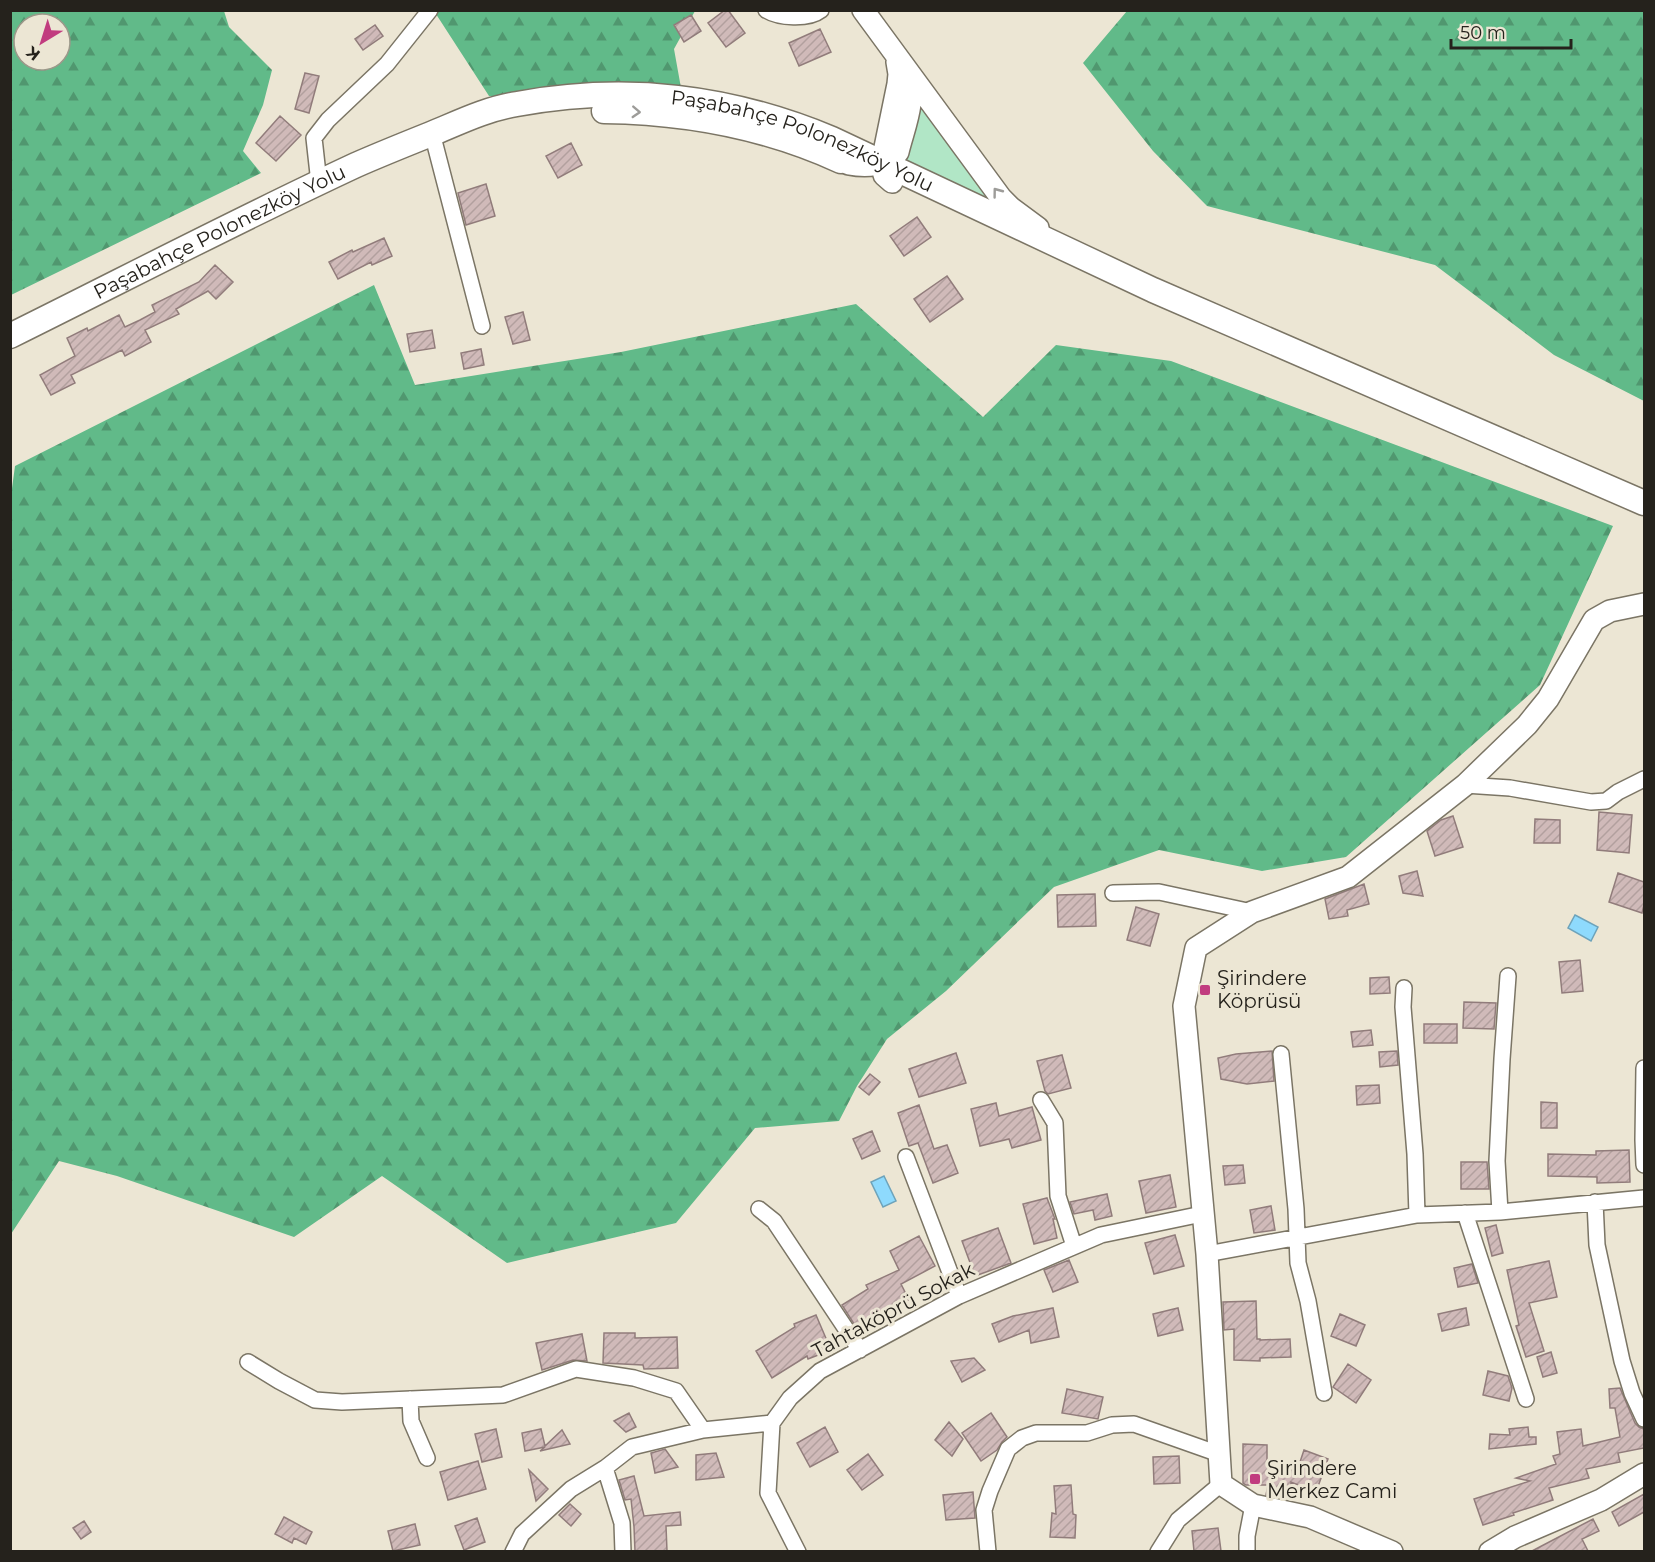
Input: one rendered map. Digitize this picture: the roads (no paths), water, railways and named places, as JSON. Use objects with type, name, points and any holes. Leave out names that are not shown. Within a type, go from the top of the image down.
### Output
[{"type":"main road","name":"Paşabahçe Polonezköy Yolu","points":[[10,336],[319,183],[478,113],[515,104],[601,95],[657,95],[691,99],[745,110],[802,126],[1005,235],[1153,290]]},
{"type":"main road","name":"Paşabahçe Polonezköy Yolu","points":[[432,133],[556,112],[641,111],[707,120],[744,128],[803,146],[849,164],[887,172],[1644,503]]},
{"type":"main road","name":"Paşabahçe Polonezköy Yolu","points":[[1381,388],[1528,440],[1644,489]]},
{"type":"street","points":[[319,183],[314,138],[328,120],[387,64],[430,10]]},
{"type":"street","points":[[766,10],[771,14],[790,17],[816,14],[821,10]]},
{"type":"street","points":[[863,10],[1001,198],[1024,219],[1076,254]]},
{"type":"street","points":[[887,172],[892,114],[899,74],[893,50]]},
{"type":"street","points":[[887,172],[898,152],[911,101],[910,82],[893,50]]},
{"type":"street","points":[[802,126],[851,142],[868,142],[884,131],[892,114]]},
{"type":"street","points":[[432,133],[482,326]]},
{"type":"street","points":[[1221,1484],[1206,1254],[1184,1006],[1196,948],[1252,912],[1348,877],[1465,785],[1527,725],[1548,699],[1594,620],[1610,611],[1644,604]]},
{"type":"street","points":[[1465,785],[1510,788],[1591,802],[1606,801],[1644,779]]},
{"type":"street","points":[[1113,893],[1159,892],[1252,912]]},
{"type":"street","points":[[1500,1212],[1497,1161],[1508,976]]},
{"type":"street","points":[[1404,988],[1403,1007],[1415,1154],[1417,1215]]},
{"type":"street","points":[[1281,1054],[1296,1209],[1298,1263],[1308,1301],[1324,1393]]},
{"type":"street","points":[[1644,1068],[1644,1165]]},
{"type":"street","points":[[1041,1100],[1055,1123],[1058,1196],[1074,1246]]},
{"type":"street","points":[[906,1157],[959,1296]]},
{"type":"street","points":[[1206,1254],[1417,1215],[1500,1212],[1644,1198]]},
{"type":"street","points":[[1595,1202],[1597,1245],[1622,1361],[1632,1393],[1644,1419]]},
{"type":"street","points":[[759,1209],[774,1221],[860,1350]]},
{"type":"street","points":[[1465,1212],[1526,1399]]},
{"type":"street","name":"Tahtaköprü Sokak","points":[[772,1423],[790,1398],[820,1371],[959,1296],[1101,1235],[1202,1214]]},
{"type":"street","points":[[248,1362],[315,1400],[342,1402],[503,1395],[576,1369],[634,1378],[676,1391],[703,1430]]},
{"type":"street","points":[[410,1399],[411,1421],[427,1458]]},
{"type":"street","points":[[513,1551],[522,1534],[571,1489],[605,1468],[632,1447],[703,1430],[772,1423],[768,1492],[798,1551]]},
{"type":"street","points":[[988,1551],[984,1510],[1008,1449],[1022,1438],[1036,1433],[1088,1433],[1112,1425],[1134,1424],[1219,1454]]},
{"type":"street","points":[[605,1468],[622,1523],[623,1551]]},
{"type":"street","points":[[1490,1551],[1516,1544],[1601,1500],[1644,1474]]},
{"type":"street","points":[[1221,1484],[1253,1505],[1310,1517],[1392,1551]]},
{"type":"street","points":[[1158,1551],[1178,1520],[1221,1484]]},
{"type":"street","points":[[1247,1551],[1247,1536],[1253,1505]]},
{"type":"water","points":[[1575,915],[1598,927],[1591,941],[1568,928]]},
{"type":"water","points":[[884,1176],[896,1201],[883,1207],[871,1182]]},
{"type":"place","name":"Şirindere Köprüsü","points":[[1205,990]]},
{"type":"place","name":"Şirindere Merkez Cami","points":[[1255,1479]]}]
